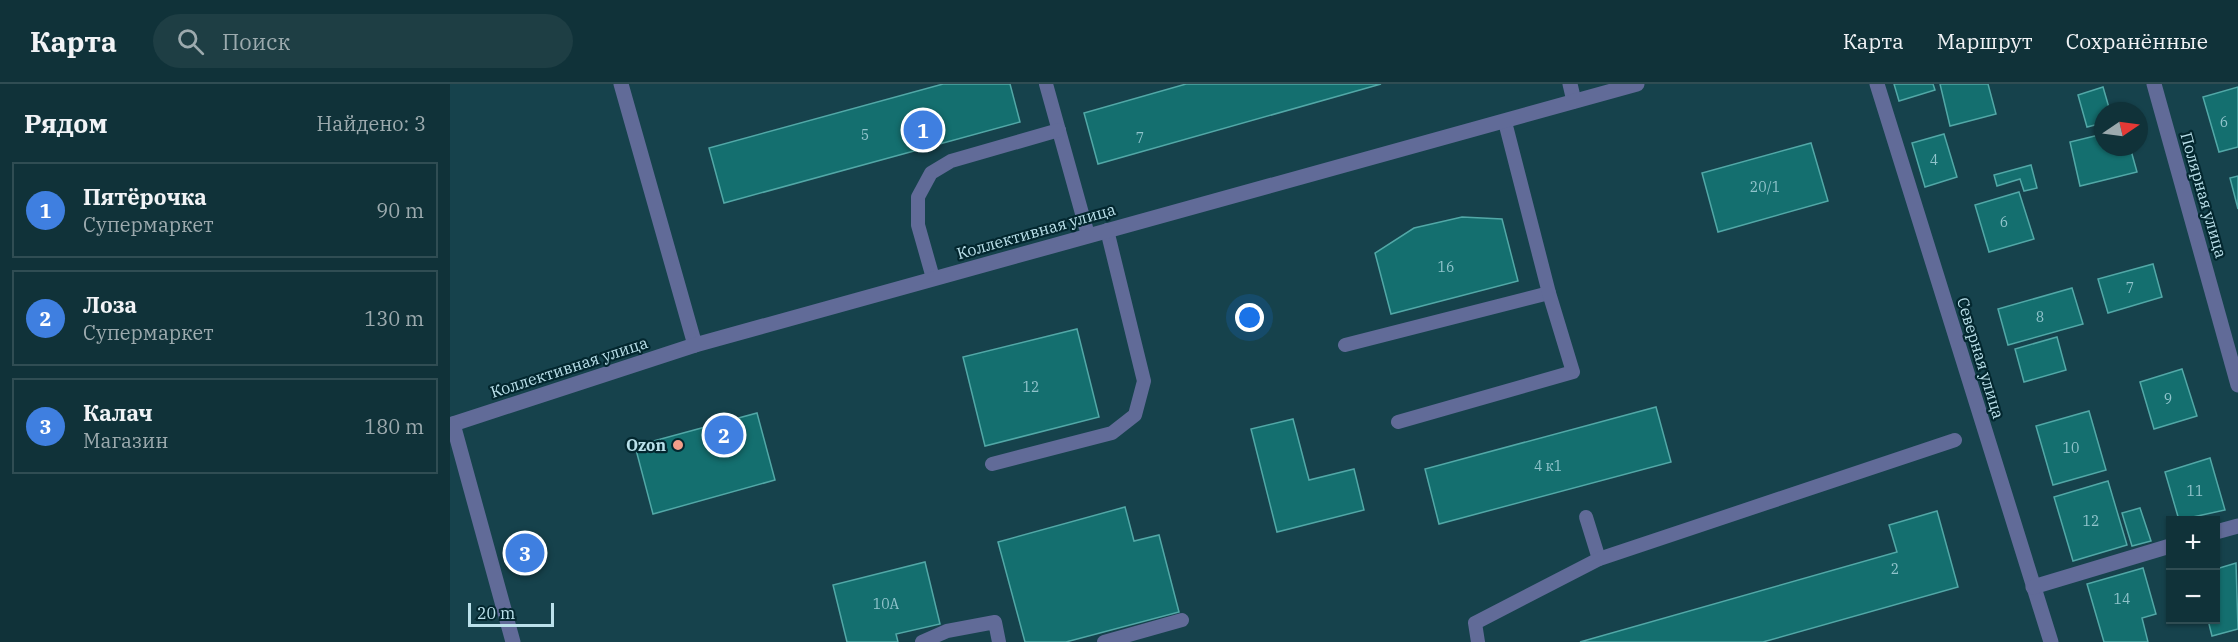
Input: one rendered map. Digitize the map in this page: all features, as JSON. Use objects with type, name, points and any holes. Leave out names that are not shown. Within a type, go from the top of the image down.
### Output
[{"type":"street","points":[[621,84],[695,345]]},
{"type":"street","points":[[1570,84],[1574,101]]},
{"type":"street","name":"Коллективная улица","points":[[451,422],[695,345],[1637,84]]},
{"type":"street","name":"Северная улица","points":[[1877,84],[2033,587],[2047,641]]},
{"type":"street","name":"Полярная улица","points":[[2154,84],[2238,385]]},
{"type":"street","points":[[451,422],[510,642]]},
{"type":"street","points":[[2220,531],[2238,525]]},
{"type":"street","points":[[2033,587],[2166,547]]},
{"type":"lane","points":[[1046,84],[1088,235]]},
{"type":"lane","points":[[1398,422],[1573,372],[1549,293],[1505,122]]},
{"type":"lane","points":[[933,278],[918,225],[918,197],[931,173],[951,161],[1059,130]]},
{"type":"lane","points":[[992,464],[1112,433],[1135,415],[1144,381],[1107,230]]},
{"type":"lane","points":[[1346,345],[1549,293]]},
{"type":"lane","points":[[1478,642],[1475,623],[1599,559],[1955,440]]},
{"type":"lane","points":[[1586,517],[1599,559]]},
{"type":"lane","points":[[1104,642],[1182,620]]},
{"type":"lane","points":[[922,642],[947,632],[995,622],[999,642]]},
{"type":"building","points":[[943,84],[1010,84],[1020,122],[724,203],[709,148]]},
{"type":"building","points":[[1186,84],[1381,84],[1098,164],[1084,113]]},
{"type":"building","points":[[1894,84],[1933,84],[1935,90],[1899,101]]},
{"type":"building","points":[[1940,84],[1988,84],[1996,114],[1950,126]]},
{"type":"building","points":[[2103,87],[2107,102],[2094,102],[2094,125],[2087,127],[2078,95]]},
{"type":"building","points":[[2238,87],[2238,147],[2219,152],[2203,97]]},
{"type":"building","points":[[1944,134],[1957,177],[1925,187],[1912,143]]},
{"type":"building","points":[[2094,136],[2094,156],[2133,156],[2137,172],[2080,186],[2070,142]]},
{"type":"building","points":[[1811,143],[1828,201],[1718,232],[1702,173]]},
{"type":"building","points":[[2031,165],[2037,188],[2024,191],[2020,179],[1997,186],[1994,175]]},
{"type":"building","points":[[2238,176],[2238,209],[2230,178]]},
{"type":"building","points":[[2019,192],[2034,239],[1989,252],[1975,205]]},
{"type":"building","points":[[1462,217],[1502,219],[1518,281],[1391,314],[1375,253],[1414,228]]},
{"type":"building","points":[[2153,264],[2162,297],[2108,313],[2098,279]]},
{"type":"building","points":[[2072,288],[2083,324],[2008,345],[1998,309]]},
{"type":"building","points":[[1077,329],[1099,417],[985,446],[963,357]]},
{"type":"building","points":[[2057,337],[2066,370],[2024,382],[2015,349]]},
{"type":"building","points":[[2182,369],[2197,416],[2154,429],[2140,382]]},
{"type":"building","points":[[1656,407],[1671,462],[1439,524],[1425,469]]},
{"type":"building","points":[[2089,411],[2106,470],[2053,485],[2036,426]]},
{"type":"building","points":[[757,413],[775,480],[653,514],[635,446]]},
{"type":"building","points":[[1293,419],[1309,480],[1354,469],[1364,510],[1277,532],[1251,429]]},
{"type":"building","points":[[2210,458],[2225,510],[2197,516],[2178,516],[2165,472]]},
{"type":"building","points":[[2108,481],[2127,545],[2073,561],[2054,497]]},
{"type":"building","points":[[1125,507],[1134,541],[1159,535],[1179,612],[1066,642],[1025,642],[998,542]]},
{"type":"building","points":[[2140,508],[2151,541],[2132,546],[2122,513]]},
{"type":"building","points":[[1937,511],[1958,587],[1763,642],[1580,642],[1897,552],[1889,525]]},
{"type":"building","points":[[925,562],[940,624],[896,634],[898,642],[847,642],[833,585]]},
{"type":"building","points":[[2236,563],[2238,629],[2212,636],[2209,624],[2220,624],[2220,568]]},
{"type":"building","points":[[2143,568],[2156,614],[2142,618],[2148,642],[2104,642],[2087,584]]},
{"type":"place","name":"Пятёрочка","points":[[923,130]]},
{"type":"place","name":"Лоза","points":[[724,435]]},
{"type":"place","name":"Ozon","points":[[678,445]]},
{"type":"place","name":"Калач","points":[[525,553]]}]
